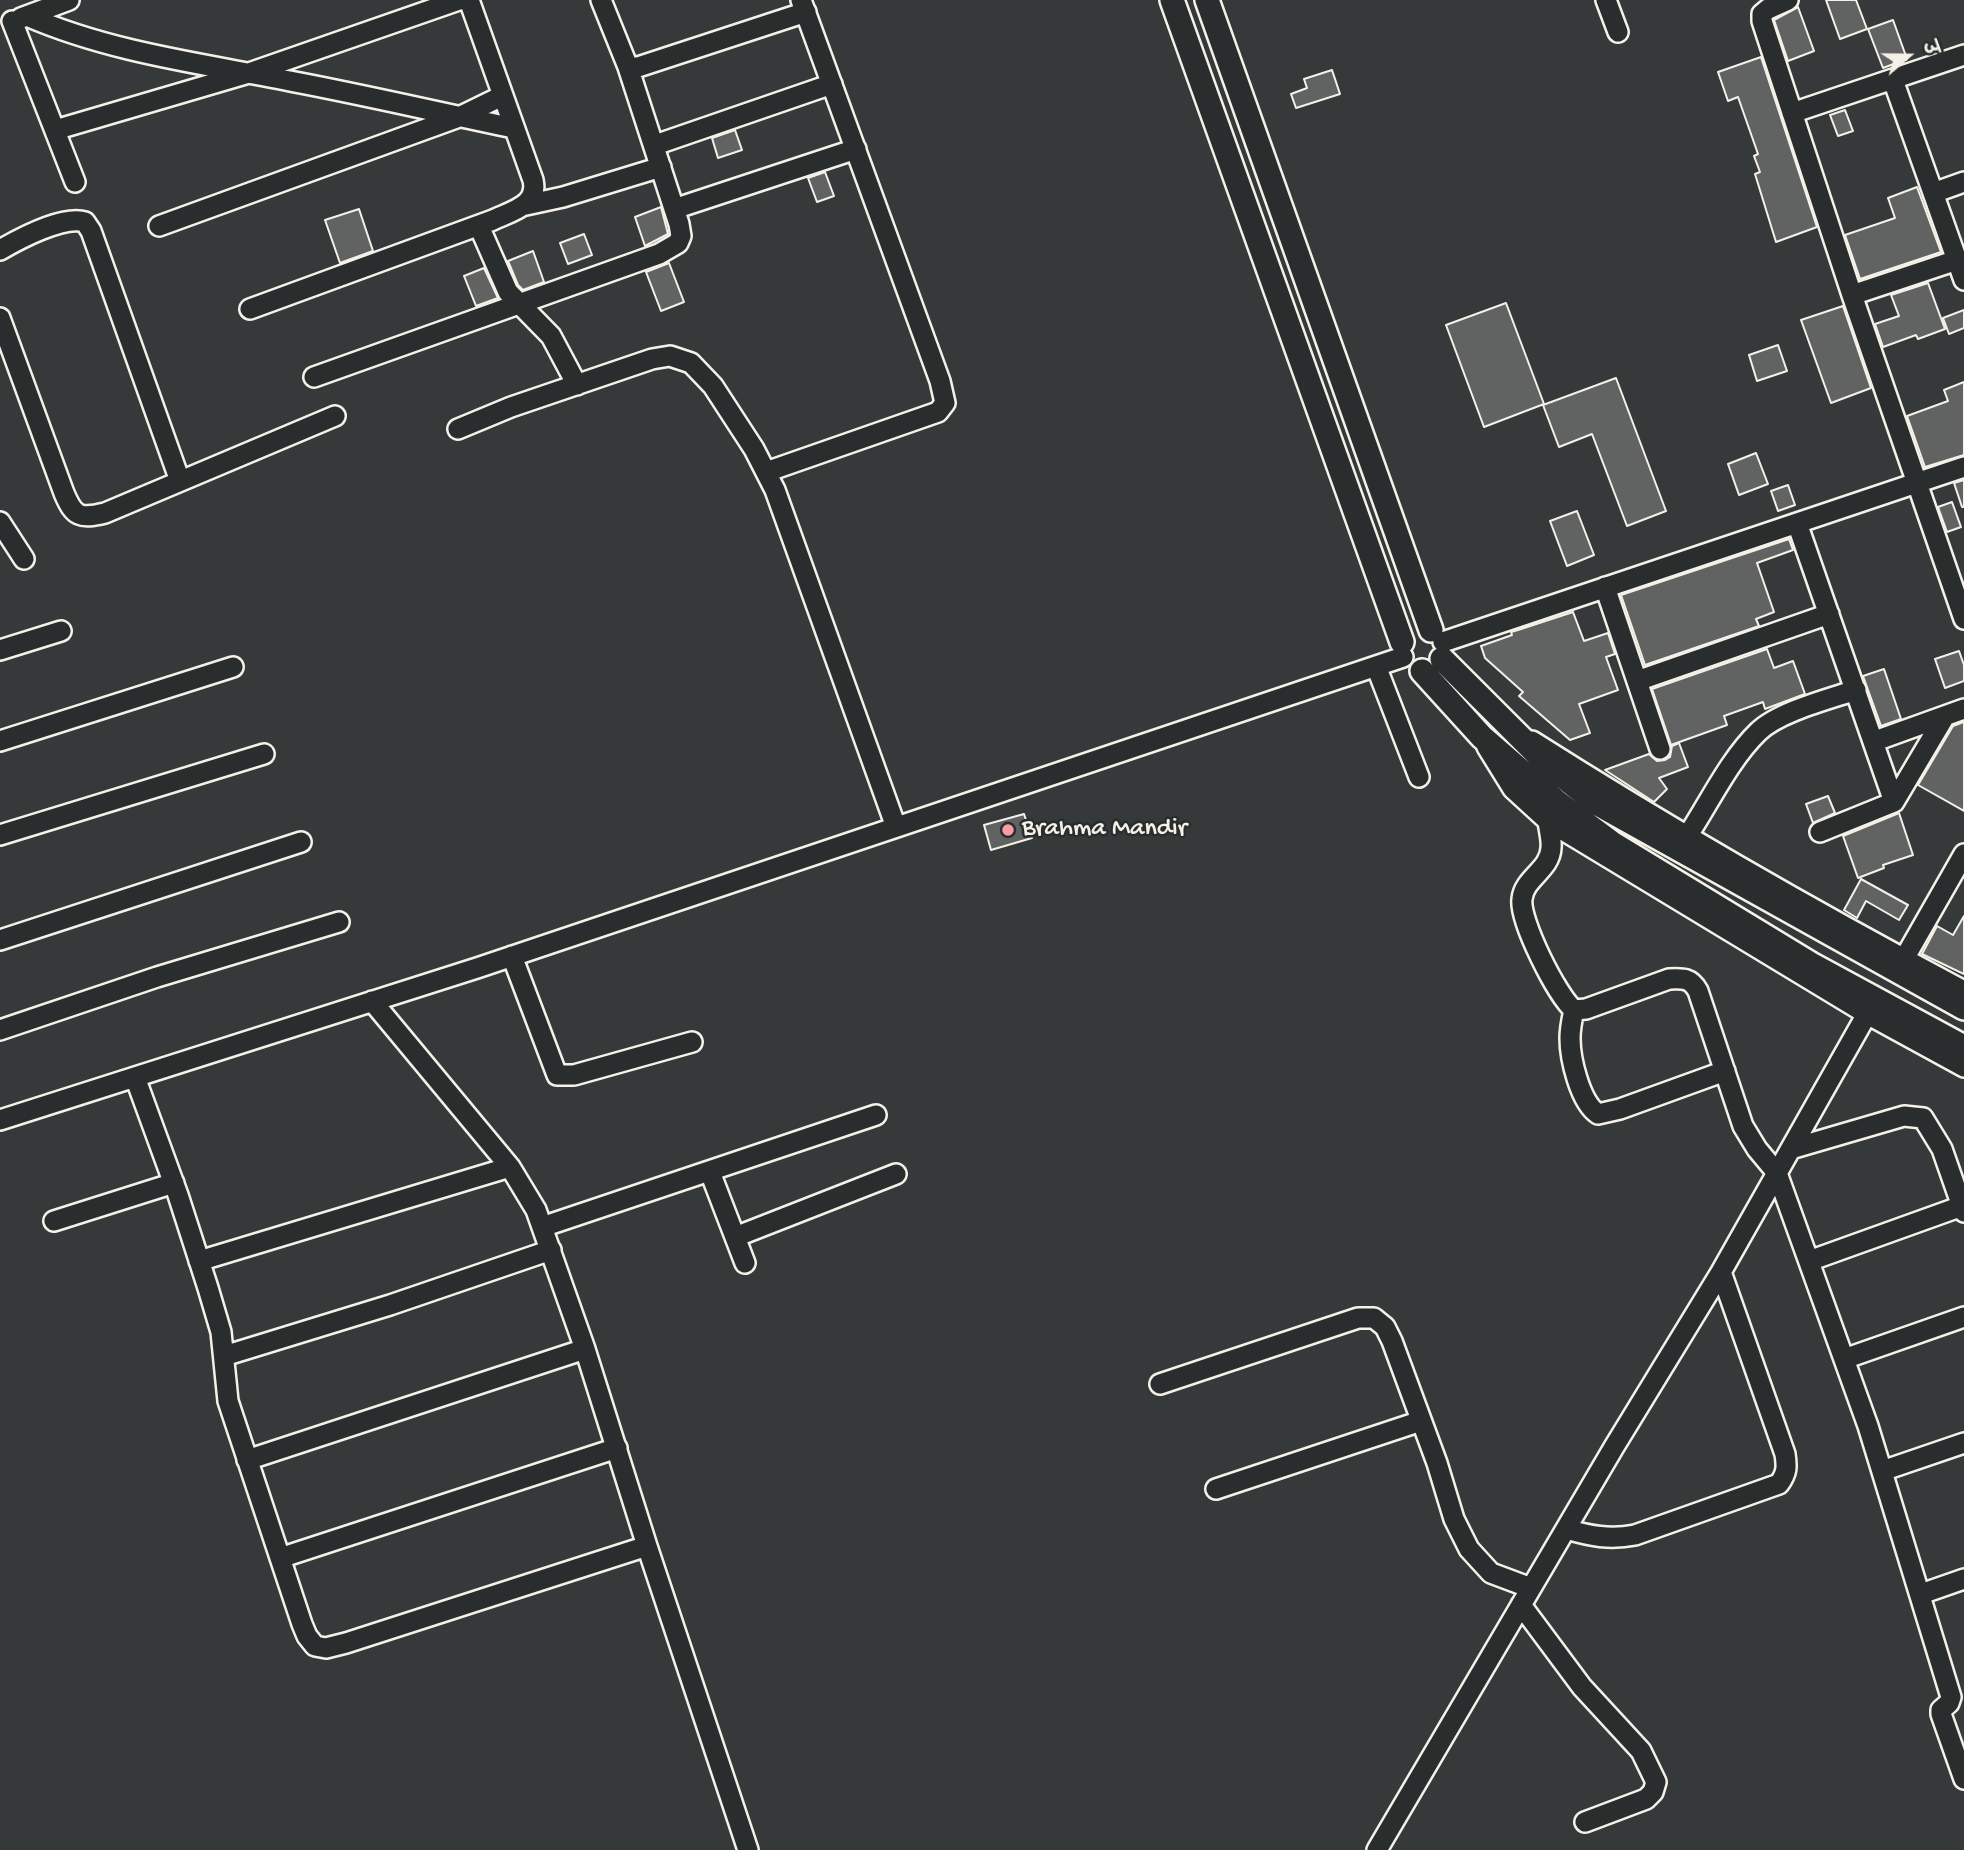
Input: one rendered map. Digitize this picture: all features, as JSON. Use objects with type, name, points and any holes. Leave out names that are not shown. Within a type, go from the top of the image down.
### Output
[{"type":"main road","points":[[1172,0],[1402,649],[1412,668],[1431,670],[1439,644],[1207,0]]},
{"type":"main road","points":[[1402,649],[1414,630],[1439,644],[1547,764],[1596,803],[1964,1008]]},
{"type":"main road","points":[[1422,671],[1482,737],[1557,802],[1612,843],[1811,964],[1964,1046]]},
{"type":"street","points":[[13,21],[69,0]]},
{"type":"street","points":[[55,130],[248,73],[459,0]]},
{"type":"street","points":[[469,0],[535,188],[533,197],[526,205]]},
{"type":"street","points":[[314,377],[659,254],[678,243],[681,236],[655,145],[601,0]]},
{"type":"street","points":[[1606,0],[1618,32]]},
{"type":"street","points":[[1788,0],[1768,9],[1762,14],[1762,21],[1852,295],[1964,619]]},
{"type":"street","points":[[628,67],[638,67],[804,6],[940,381],[945,403],[938,412],[766,472]]},
{"type":"street","points":[[13,21],[124,48],[514,128]]},
{"type":"street","points":[[13,21],[75,182]]},
{"type":"street","points":[[1792,113],[1964,55]]},
{"type":"street","points":[[1893,80],[1964,280]]},
{"type":"street","points":[[655,145],[832,84]]},
{"type":"street","points":[[159,226],[459,117],[502,96]]},
{"type":"street","points":[[674,209],[856,149]]},
{"type":"street","points":[[250,309],[479,226],[526,205],[550,201],[661,167]]},
{"type":"street","points":[[1933,193],[1964,182]]},
{"type":"street","points":[[0,250],[33,233],[70,220],[85,222],[91,231],[180,481]]},
{"type":"street","points":[[479,226],[499,276],[519,305],[551,336],[577,385]]},
{"type":"street","points":[[1852,295],[1957,260]]},
{"type":"street","points":[[0,318],[71,509],[78,515],[89,517],[105,513],[335,416]]},
{"type":"street","points":[[458,429],[511,407],[652,359],[670,356],[691,363],[713,386],[733,414],[775,490],[896,827]]},
{"type":"street","points":[[1439,644],[1964,467]]},
{"type":"street","points":[[0,522],[24,559]]},
{"type":"street","points":[[1797,523],[1894,802]]},
{"type":"street","points":[[1605,587],[1660,749]]},
{"type":"street","points":[[1637,681],[1829,614]]},
{"type":"street","points":[[0,650],[61,631]]},
{"type":"street","points":[[0,1120],[512,956],[1376,666],[1402,649]]},
{"type":"street","points":[[1376,666],[1419,777]]},
{"type":"street","points":[[0,741],[233,667]]},
{"type":"street","points":[[1688,835],[1741,752],[1758,732],[1770,723],[1813,704],[1856,690]]},
{"type":"street","points":[[1875,741],[1964,709]]},
{"type":"street","points":[[1820,832],[1894,802],[1945,716]]},
{"type":"street","points":[[1513,729],[1610,790],[1964,991]]},
{"type":"street","points":[[1482,737],[1513,789],[1548,821],[1867,1014],[1964,1067]]},
{"type":"street","points":[[0,835],[264,754]]},
{"type":"street","points":[[1548,821],[1552,850],[1548,862],[1525,889],[1521,900],[1549,976],[1564,1002],[1574,1010],[1586,1009],[1669,979],[1686,979],[1694,984],[1698,991],[1743,1126],[1757,1149],[1777,1173],[1882,1471],[1951,1697],[1957,1700]]},
{"type":"street","points":[[0,940],[301,842]]},
{"type":"street","points":[[1904,959],[1964,854]]},
{"type":"street","points":[[0,1030],[157,977],[338,922]]},
{"type":"street","points":[[512,956],[557,1075],[574,1074],[692,1042]]},
{"type":"street","points":[[372,1001],[510,1167],[536,1210],[585,1349],[748,1850]]},
{"type":"street","points":[[1574,1010],[1570,1037],[1572,1058],[1586,1101],[1598,1114],[1620,1109],[1725,1071]]},
{"type":"street","points":[[1377,1850],[1721,1272],[1867,1014]]},
{"type":"street","points":[[135,1077],[174,1183],[221,1332],[228,1401],[307,1636],[315,1646],[326,1648],[346,1643],[647,1546]]},
{"type":"street","points":[[542,1227],[876,1115]]},
{"type":"street","points":[[1791,1149],[1904,1116],[1923,1118],[1941,1149],[1963,1209],[1809,1261]]},
{"type":"street","points":[[199,1261],[510,1167]]},
{"type":"street","points":[[710,1172],[745,1263]]},
{"type":"street","points":[[735,1237],[896,1174]]},
{"type":"street","points":[[54,1221],[174,1183]]},
{"type":"street","points":[[224,1356],[390,1305],[551,1250]]},
{"type":"street","points":[[1566,1529],[1615,1539],[1635,1535],[1779,1484],[1786,1475],[1785,1454],[1721,1272]]},
{"type":"street","points":[[1844,1359],[1964,1317]]},
{"type":"street","points":[[1160,1384],[1358,1318],[1374,1318],[1385,1327],[1392,1341],[1454,1519],[1469,1549],[1491,1573],[1531,1588]]},
{"type":"street","points":[[247,1460],[585,1349]]},
{"type":"street","points":[[1216,1489],[1422,1421]]},
{"type":"street","points":[[1882,1471],[1964,1443]]},
{"type":"street","points":[[280,1558],[617,1448]]},
{"type":"street","points":[[1921,1594],[1964,1579]]},
{"type":"street","points":[[1521,1605],[1581,1687],[1641,1751],[1656,1782],[1654,1792],[1646,1799],[1585,1822]]},
{"type":"street","points":[[1957,1700],[1943,1708],[1941,1714],[1964,1779]]},
{"type":"building","points":[[1826,0],[1856,0],[1867,29],[1840,39]]},
{"type":"building","points":[[1798,7],[1814,51],[1788,61],[1774,20]]},
{"type":"building","points":[[1893,20],[1907,59],[1883,68],[1868,29]]},
{"type":"building","points":[[1761,57],[1817,227],[1776,242],[1755,174],[1760,172],[1754,156],[1758,154],[1738,97],[1728,101],[1718,72]]},
{"type":"building","points":[[1332,70],[1340,94],[1296,108],[1291,94],[1307,88],[1304,79]]},
{"type":"building","points":[[1845,110],[1853,131],[1838,136],[1830,115]]},
{"type":"building","points":[[735,130],[742,150],[718,158],[712,138]]},
{"type":"building","points":[[825,172],[834,196],[817,202],[808,178]]},
{"type":"building","points":[[1917,187],[1941,252],[1860,279],[1845,235],[1895,218],[1888,198]]},
{"type":"building","points":[[661,207],[668,234],[645,246],[635,217]]},
{"type":"building","points":[[359,209],[373,251],[340,263],[325,220]]},
{"type":"building","points":[[584,234],[592,255],[568,264],[560,243]]},
{"type":"building","points":[[533,251],[544,282],[523,290],[518,285],[508,261]]},
{"type":"building","points":[[669,263],[684,302],[661,311],[646,272]]},
{"type":"building","points":[[484,268],[498,298],[476,306],[464,276]]},
{"type":"building","points":[[1928,283],[1945,329],[1918,339],[1916,335],[1883,347],[1875,324],[1899,316],[1891,295]]},
{"type":"building","points":[[1506,303],[1544,404],[1484,427],[1446,325]]},
{"type":"building","points":[[1843,306],[1871,388],[1831,403],[1801,320]]},
{"type":"building","points":[[1964,310],[1964,328],[1949,334],[1943,318]]},
{"type":"building","points":[[1778,345],[1787,371],[1757,381],[1749,355]]},
{"type":"building","points":[[1616,378],[1666,511],[1627,526],[1592,434],[1559,447],[1543,405]]},
{"type":"building","points":[[1964,382],[1964,455],[1925,467],[1907,416],[1948,401],[1944,390]]},
{"type":"building","points":[[1756,453],[1768,484],[1739,495],[1728,464]]},
{"type":"building","points":[[1964,480],[1964,507],[1962,507],[1954,483]]},
{"type":"building","points":[[1788,485],[1795,505],[1778,511],[1771,491]]},
{"type":"building","points":[[1952,502],[1961,527],[1947,532],[1938,507]]},
{"type":"building","points":[[1577,511],[1594,555],[1567,566],[1550,521]]},
{"type":"building","points":[[1789,539],[1793,550],[1757,563],[1774,612],[1756,619],[1759,626],[1645,665],[1621,595]]},
{"type":"building","points":[[1573,612],[1584,641],[1608,633],[1615,654],[1606,657],[1618,690],[1579,704],[1590,733],[1570,740],[1519,696],[1523,692],[1485,658],[1481,646],[1512,635],[1511,632]]},
{"type":"building","points":[[1767,649],[1774,668],[1793,661],[1805,694],[1765,709],[1763,702],[1724,716],[1727,725],[1671,745],[1652,689]]},
{"type":"building","points":[[1959,651],[1964,665],[1964,681],[1945,688],[1935,659]]},
{"type":"building","points":[[1884,669],[1901,719],[1881,726],[1863,676]]},
{"type":"building","points":[[1964,722],[1964,811],[1918,785],[1953,726]]},
{"type":"building","points":[[1679,743],[1688,767],[1659,778],[1667,789],[1654,802],[1605,770],[1649,754],[1657,761],[1665,760],[1670,757],[1672,746]]},
{"type":"building","points":[[1828,796],[1835,813],[1813,823],[1806,804]]},
{"type":"building","points":[[1899,813],[1913,855],[1883,865],[1884,868],[1858,878],[1843,836]]},
{"type":"building","points":[[1024,814],[1032,838],[991,850],[984,825]]},
{"type":"building","points":[[1861,879],[1908,905],[1899,920],[1866,901],[1857,918],[1844,910]]},
{"type":"building","points":[[1964,916],[1964,974],[1922,954],[1937,926],[1953,935]]},
{"type":"place","name":"Brahma Mandir","points":[[1008,830]]}]
